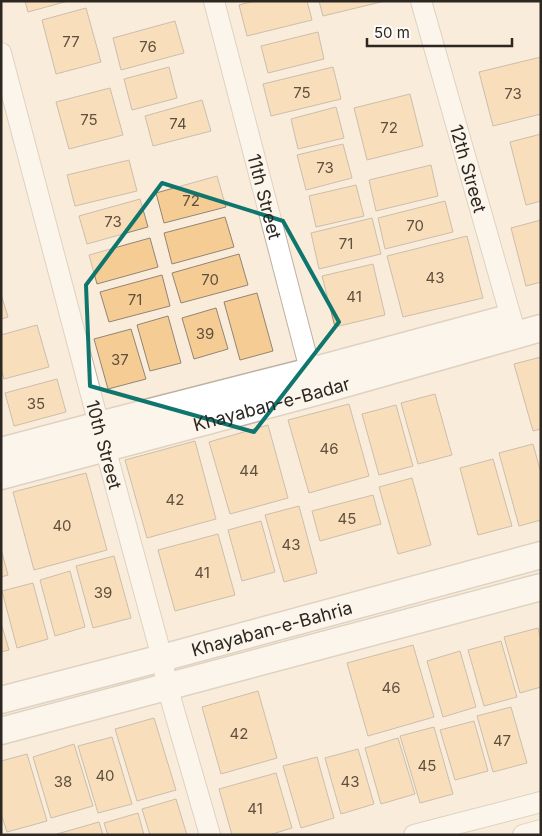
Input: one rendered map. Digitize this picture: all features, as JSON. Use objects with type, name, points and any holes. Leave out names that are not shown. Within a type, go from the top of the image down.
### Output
[{"type":"main road","name":"Khayaban-e-Badar","points":[[1,476],[102,437],[523,327],[541,310]]},
{"type":"main road","name":"Khayaban-e-Badar","points":[[1,451],[102,437]]},
{"type":"main road","name":"Khayaban-e-Bahria","points":[[1,700],[541,555]]},
{"type":"main road","name":"Khayaban-e-Bahria","points":[[1,731],[541,587]]},
{"type":"street","name":"11th Street","points":[[214,1],[313,382]]},
{"type":"street","name":"12th Street","points":[[420,1],[523,327]]},
{"type":"street","name":"10th Street","points":[[1,53],[162,658],[167,686],[210,835]]},
{"type":"street","points":[[425,833],[541,802]]},
{"type":"street","points":[[523,835],[541,830]]},
{"type":"highlighted area","points":[[162,183],[283,221],[339,322],[254,432],[90,386],[86,285]]},
{"type":"building","points":[[25,1],[68,1],[28,12]]},
{"type":"building","points":[[254,1],[307,1],[312,20],[247,36],[239,5]]},
{"type":"building","points":[[319,1],[385,1],[323,16]]},
{"type":"building","points":[[86,8],[101,62],[56,74],[42,20]]},
{"type":"building","points":[[175,21],[184,53],[121,70],[113,38]]},
{"type":"building","points":[[318,32],[324,59],[268,73],[261,46]]},
{"type":"building","points":[[541,57],[541,114],[493,126],[479,72]]},
{"type":"building","points":[[169,67],[177,98],[132,110],[124,79]]},
{"type":"building","points":[[333,67],[341,99],[271,116],[263,84]]},
{"type":"building","points":[[110,88],[123,135],[69,149],[56,102]]},
{"type":"building","points":[[410,94],[423,146],[367,160],[354,108]]},
{"type":"building","points":[[202,100],[211,131],[153,146],[145,116]]},
{"type":"building","points":[[336,107],[344,138],[298,149],[291,119]]},
{"type":"building","points":[[541,134],[541,201],[526,205],[510,142]]},
{"type":"building","points":[[343,144],[352,178],[306,190],[297,155]]},
{"type":"building","points":[[129,160],[137,191],[75,206],[67,175]]},
{"type":"building","points":[[431,165],[438,196],[376,211],[369,180]]},
{"type":"building","points":[[217,176],[226,207],[164,223],[156,193]]},
{"type":"building","points":[[356,185],[364,216],[316,227],[309,196]]},
{"type":"building","points":[[140,199],[148,227],[87,244],[79,216]]},
{"type":"building","points":[[445,201],[453,232],[385,249],[378,218]]},
{"type":"building","points":[[225,217],[234,247],[172,264],[164,233]]},
{"type":"building","points":[[372,218],[381,254],[319,269],[311,233]]},
{"type":"building","points":[[541,220],[541,282],[526,286],[511,228]]},
{"type":"building","points":[[467,236],[483,298],[403,317],[387,256]]},
{"type":"building","points":[[150,238],[158,267],[97,284],[89,255]]},
{"type":"building","points":[[239,254],[248,285],[181,303],[172,273]]},
{"type":"building","points":[[373,264],[385,315],[335,327],[322,276]]},
{"type":"building","points":[[162,275],[170,306],[109,322],[100,292]]},
{"type":"building","points":[[257,293],[273,351],[240,360],[224,302]]},
{"type":"building","points":[[1,294],[8,317],[1,319]]},
{"type":"building","points":[[216,308],[228,349],[194,359],[182,318]]},
{"type":"building","points":[[168,316],[181,363],[150,371],[137,325]]},
{"type":"building","points":[[37,325],[49,367],[4,379],[1,368],[1,335]]},
{"type":"building","points":[[131,329],[146,379],[108,389],[94,339]]},
{"type":"building","points":[[541,357],[541,429],[533,431],[514,364]]},
{"type":"building","points":[[57,379],[66,412],[14,426],[5,393]]},
{"type":"building","points":[[435,394],[452,455],[418,464],[401,403]]},
{"type":"building","points":[[349,404],[369,476],[309,493],[288,420]]},
{"type":"building","points":[[396,405],[413,466],[379,475],[362,414]]},
{"type":"building","points":[[268,425],[288,498],[230,514],[209,442]]},
{"type":"building","points":[[195,441],[216,519],[147,538],[125,460]]},
{"type":"building","points":[[533,444],[541,473],[541,520],[519,526],[499,453]]},
{"type":"building","points":[[493,459],[512,526],[478,535],[460,468]]},
{"type":"building","points":[[86,473],[107,550],[34,570],[13,492]]},
{"type":"building","points":[[412,478],[431,545],[398,554],[379,487]]},
{"type":"building","points":[[373,495],[381,524],[320,541],[312,511]]},
{"type":"building","points":[[299,506],[317,573],[284,582],[265,515]]},
{"type":"building","points":[[261,521],[275,572],[242,581],[228,530]]},
{"type":"building","points":[[218,534],[235,595],[175,611],[158,550]]},
{"type":"building","points":[[1,549],[8,575],[1,577]]},
{"type":"building","points":[[114,556],[131,618],[93,628],[76,566]]},
{"type":"building","points":[[70,571],[85,627],[55,636],[40,580]]},
{"type":"building","points":[[33,583],[48,639],[17,648],[2,591]]},
{"type":"building","points":[[1,623],[9,650],[1,652]]},
{"type":"building","points":[[538,628],[541,639],[541,687],[520,693],[504,637]]},
{"type":"building","points":[[501,641],[517,697],[484,706],[468,650]]},
{"type":"building","points":[[413,645],[434,717],[368,736],[347,663]]},
{"type":"building","points":[[460,651],[476,707],[443,717],[427,661]]},
{"type":"building","points":[[258,691],[277,758],[221,774],[202,707]]},
{"type":"building","points":[[511,707],[527,763],[493,772],[477,716]]},
{"type":"building","points":[[154,718],[176,790],[137,801],[115,729]]},
{"type":"building","points":[[474,721],[488,771],[455,780],[440,730]]},
{"type":"building","points":[[434,727],[453,794],[420,803],[400,736]]},
{"type":"building","points":[[112,737],[132,804],[98,813],[78,746]]},
{"type":"building","points":[[398,738],[415,794],[381,804],[365,748]]},
{"type":"building","points":[[74,744],[93,806],[51,818],[33,757]]},
{"type":"building","points":[[358,749],[374,804],[341,814],[325,758]]},
{"type":"building","points":[[27,754],[47,821],[7,832],[1,814],[1,761]]},
{"type":"building","points":[[317,757],[334,818],[301,828],[283,766]]},
{"type":"building","points":[[276,773],[292,828],[269,835],[232,835],[219,789]]},
{"type":"building","points":[[176,799],[187,835],[150,835],[142,809]]},
{"type":"building","points":[[138,813],[144,835],[108,835],[104,823]]},
{"type":"building","points":[[99,822],[103,835],[57,834]]}]
